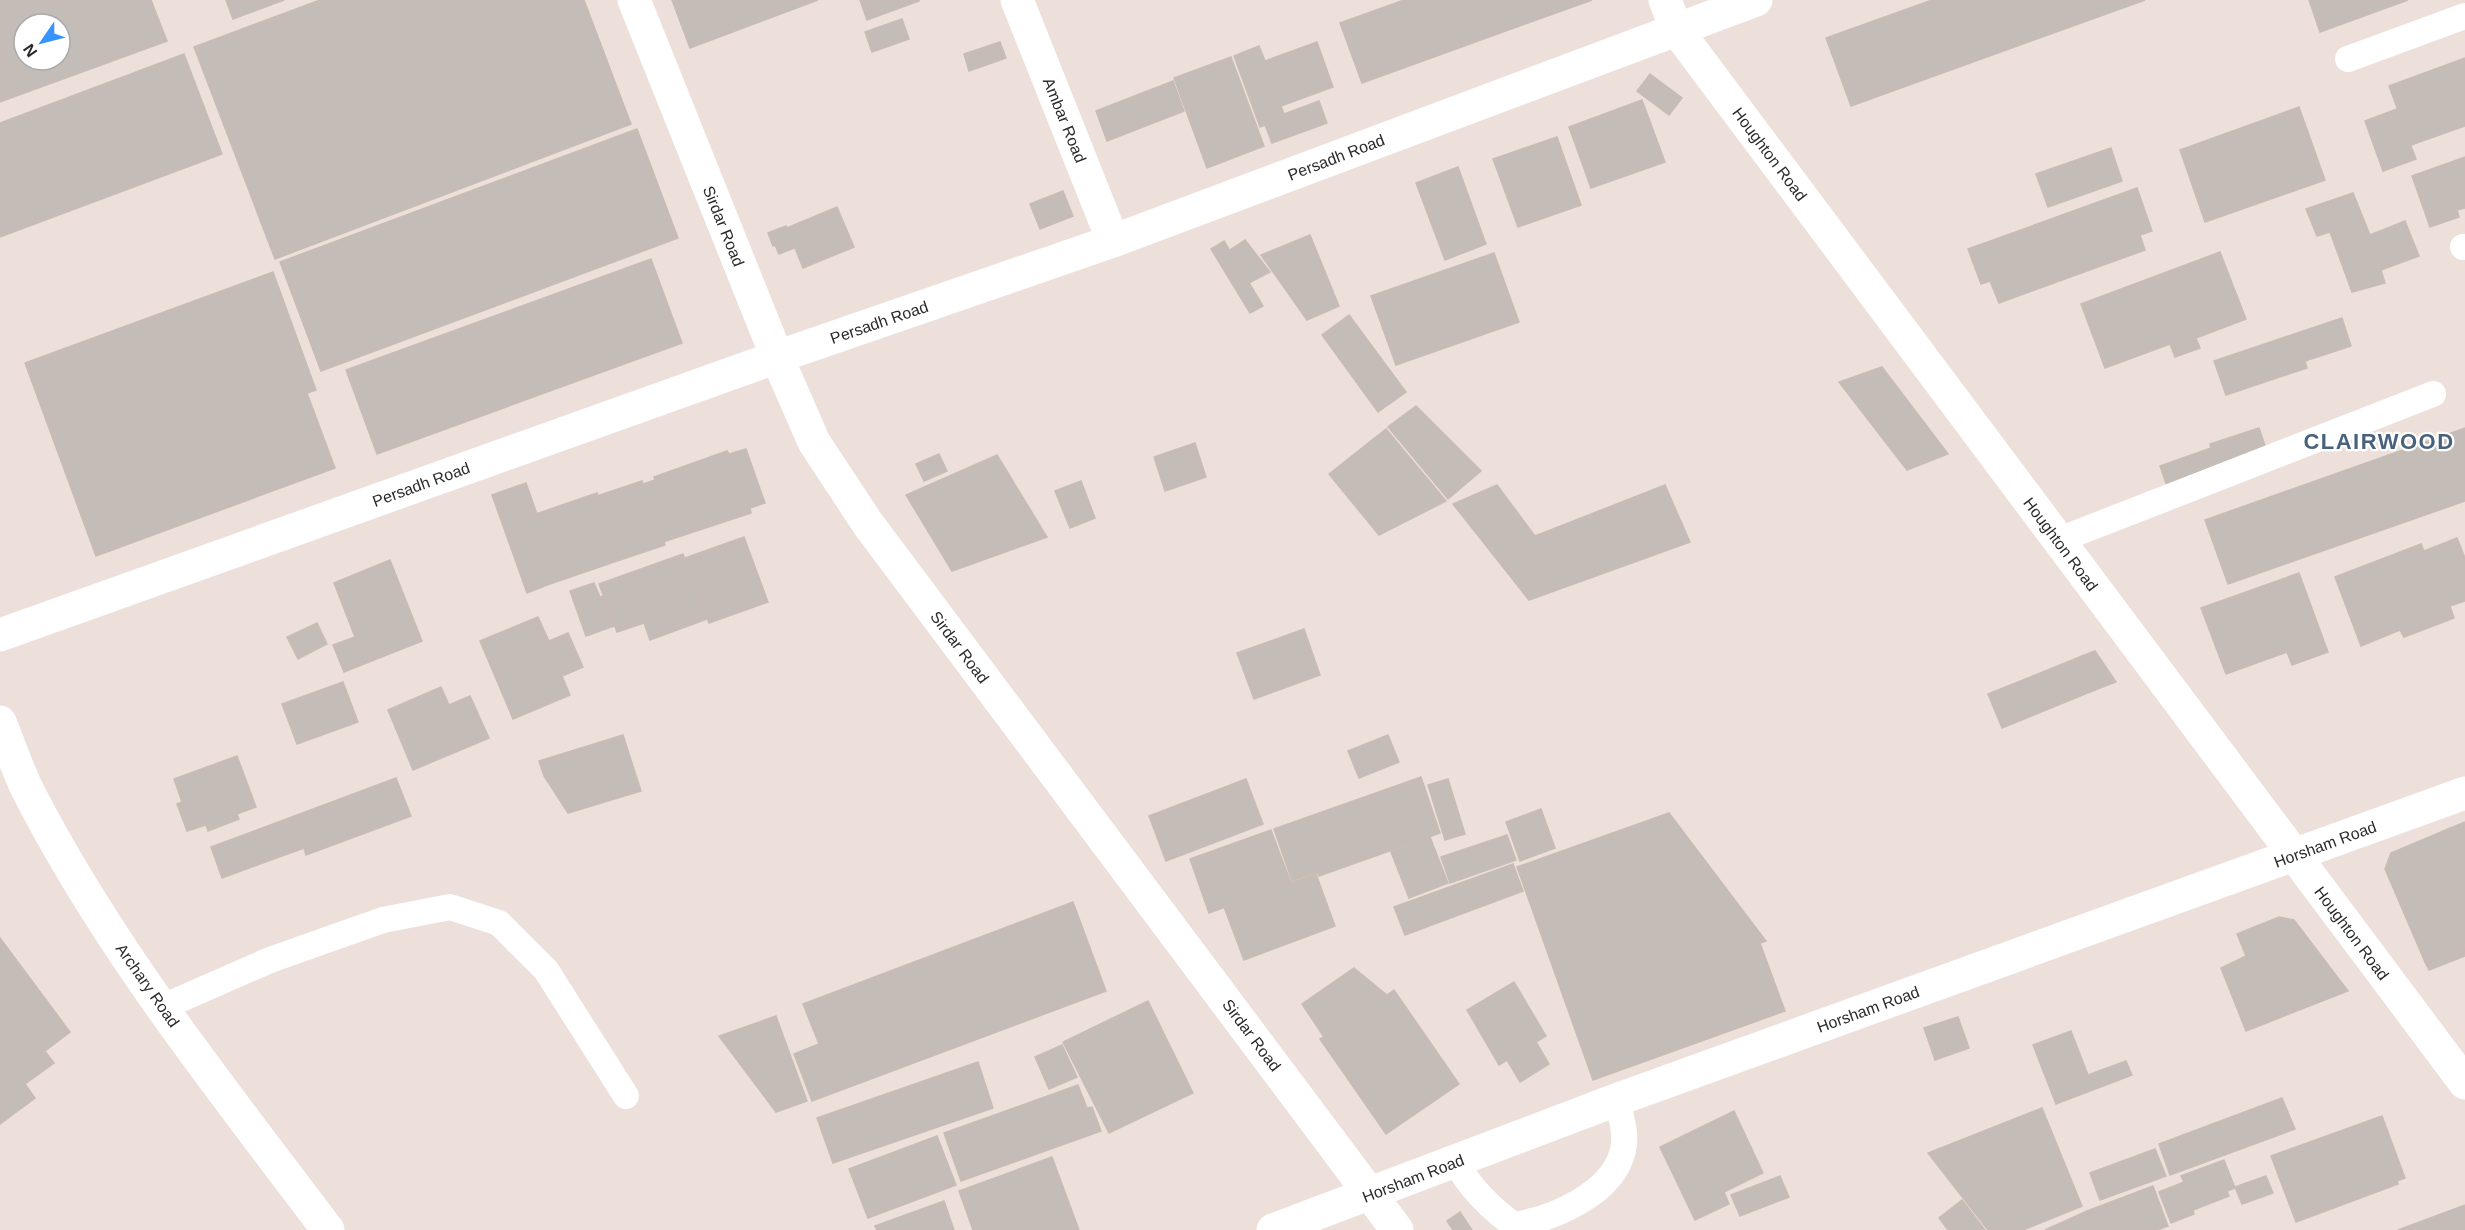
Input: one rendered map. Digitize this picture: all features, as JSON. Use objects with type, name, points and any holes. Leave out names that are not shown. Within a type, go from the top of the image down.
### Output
[{"type":"street","name":"Sirdar Road","points":[[634,0],[777,357],[814,442],[868,524],[1397,1230]]},
{"type":"street","name":"Ambar Road","points":[[1017,0],[1113,241]]},
{"type":"street","name":"Persadh Road","points":[[0,635],[777,357],[1113,241],[1670,15],[1756,0]]},
{"type":"street","name":"Houghton Road","points":[[1670,15],[2465,1083]]},
{"type":"street","name":"Archary Road","points":[[0,722],[27,788],[92,904],[214,1079],[328,1230]]},
{"type":"street","name":"Horsham Road","points":[[1273,1230],[1371,1195],[1616,1100],[2465,793]]},
{"type":"lane","points":[[2348,59],[2465,16]]},
{"type":"lane","points":[[2059,540],[2433,394]]},
{"type":"lane","points":[[163,1007],[270,960],[383,920],[450,907],[499,923],[546,970],[626,1096]]},
{"type":"lane","points":[[1455,1161],[1491,1209],[1514,1225],[1537,1221],[1591,1195],[1612,1177],[1623,1150],[1623,1125],[1616,1100]]},
{"type":"building","points":[[0,0],[151,0],[167,41],[0,102]]},
{"type":"building","points":[[226,0],[284,0],[233,19]]},
{"type":"building","points":[[320,0],[584,0],[631,124],[275,259],[194,47]]},
{"type":"building","points":[[672,0],[818,0],[690,48]]},
{"type":"building","points":[[860,0],[919,0],[919,1],[867,20]]},
{"type":"building","points":[[1404,0],[1592,0],[1362,83],[1340,23]]},
{"type":"building","points":[[1932,0],[2145,0],[1851,106],[1826,38]]},
{"type":"building","points":[[2309,0],[2408,0],[2320,32]]},
{"type":"building","points":[[902,19],[909,39],[872,52],[865,32]]},
{"type":"building","points":[[1000,42],[1006,58],[969,71],[964,54]]},
{"type":"building","points":[[1317,42],[1333,87],[1281,106],[1284,114],[1319,101],[1327,123],[1272,143],[1265,125],[1260,127],[1234,56],[1259,46],[1265,61]]},
{"type":"building","points":[[184,54],[222,154],[0,237],[0,123]]},
{"type":"building","points":[[1231,57],[1264,146],[1207,168],[1174,78]]},
{"type":"building","points":[[2465,58],[2465,126],[2411,145],[2389,86]]},
{"type":"building","points":[[1650,74],[1682,98],[1669,115],[1637,91]]},
{"type":"building","points":[[1173,81],[1184,111],[1107,141],[1096,111]]},
{"type":"building","points":[[1642,100],[1665,162],[1591,188],[1569,127]]},
{"type":"building","points":[[2299,107],[2325,180],[2205,222],[2180,150]]},
{"type":"building","points":[[2397,109],[2416,159],[2383,171],[2365,121]]},
{"type":"building","points":[[637,129],[678,238],[321,371],[280,262]]},
{"type":"building","points":[[1557,137],[1581,205],[1518,227],[1493,159]]},
{"type":"building","points":[[2111,148],[2122,181],[2048,207],[2036,174]]},
{"type":"building","points":[[2465,157],[2465,208],[2457,210],[2459,217],[2430,227],[2412,176]]},
{"type":"building","points":[[1458,167],[1486,244],[1445,260],[1416,183]]},
{"type":"building","points":[[2137,188],[2152,231],[2140,235],[2145,250],[1999,303],[1990,281],[1981,284],[1968,249]]},
{"type":"building","points":[[1063,191],[1073,216],[1040,229],[1030,204]]},
{"type":"building","points":[[2353,193],[2370,235],[2405,221],[2419,256],[2381,270],[2385,283],[2352,292],[2330,232],[2317,236],[2306,209]]},
{"type":"building","points":[[837,207],[854,247],[803,268],[787,228]]},
{"type":"building","points":[[786,226],[794,248],[779,254],[768,233]]},
{"type":"building","points":[[1310,235],[1339,306],[1307,320],[1261,255]]},
{"type":"building","points":[[1245,240],[1270,272],[1249,283],[1230,250]]},
{"type":"building","points":[[1224,241],[1263,306],[1250,313],[1211,249]]},
{"type":"building","points":[[2220,252],[2246,319],[2196,338],[2200,348],[2175,357],[2170,344],[2105,368],[2081,304]]},
{"type":"building","points":[[1494,253],[1519,322],[1396,365],[1371,296]]},
{"type":"building","points":[[651,259],[682,343],[377,454],[346,370]]},
{"type":"building","points":[[273,272],[316,390],[307,393],[335,468],[96,556],[25,363]]},
{"type":"building","points":[[1349,315],[1406,392],[1378,412],[1322,335]]},
{"type":"building","points":[[2342,318],[2351,346],[2305,361],[2307,368],[2226,395],[2214,361]]},
{"type":"building","points":[[1882,367],[1948,454],[1907,470],[1839,382]]},
{"type":"building","points":[[1416,406],[1481,471],[1448,499],[1388,427]]},
{"type":"building","points":[[2259,428],[2269,457],[2169,492],[2160,466],[2211,448],[2210,444]]},
{"type":"building","points":[[2465,428],[2465,501],[2228,584],[2205,520]]},
{"type":"building","points":[[1386,429],[1446,501],[1379,535],[1329,474]]},
{"type":"building","points":[[1195,443],[1206,477],[1165,491],[1154,457]]},
{"type":"building","points":[[746,449],[765,503],[750,508],[751,513],[663,542],[643,484],[655,480],[654,477],[727,451],[729,454]]},
{"type":"building","points":[[939,454],[947,471],[924,481],[916,464]]},
{"type":"building","points":[[997,455],[1047,537],[952,571],[906,495]]},
{"type":"building","points":[[642,481],[665,545],[620,560],[597,496]]},
{"type":"building","points":[[1081,481],[1095,518],[1070,528],[1055,491]]},
{"type":"building","points":[[526,483],[537,514],[524,518],[547,585],[527,593],[492,495]]},
{"type":"building","points":[[1497,485],[1535,536],[1665,485],[1690,542],[1529,600],[1453,504]]},
{"type":"building","points":[[597,493],[620,560],[547,585],[524,518]]},
{"type":"building","points":[[744,537],[768,602],[709,623],[685,558]]},
{"type":"building","points":[[2457,538],[2465,558],[2465,601],[2450,606],[2454,618],[2404,637],[2400,630],[2361,646],[2335,577],[2421,544],[2424,551]]},
{"type":"building","points":[[683,554],[707,619],[650,640],[644,623],[617,632],[599,584]]},
{"type":"building","points":[[390,560],[422,641],[344,672],[333,645],[355,637],[334,583]]},
{"type":"building","points":[[2299,573],[2328,652],[2292,665],[2287,652],[2226,674],[2201,608]]},
{"type":"building","points":[[594,583],[600,597],[603,596],[614,626],[586,636],[570,591]]},
{"type":"building","points":[[538,617],[549,641],[568,633],[583,667],[562,676],[570,695],[513,719],[480,641]]},
{"type":"building","points":[[317,623],[327,644],[298,659],[287,637]]},
{"type":"building","points":[[1304,629],[1320,675],[1254,699],[1237,653]]},
{"type":"building","points":[[2095,651],[2116,682],[2095,690],[2082,656]]},
{"type":"building","points":[[2082,656],[2095,690],[2046,710],[2033,676]]},
{"type":"building","points":[[2033,676],[2046,710],[2002,728],[1988,694]]},
{"type":"building","points":[[343,682],[358,722],[297,744],[282,704]]},
{"type":"building","points":[[441,687],[449,705],[470,696],[489,738],[413,770],[388,710]]},
{"type":"building","points":[[623,735],[641,791],[568,813],[544,776],[539,761]]},
{"type":"building","points":[[1388,735],[1399,762],[1359,778],[1348,751]]},
{"type":"building","points":[[237,756],[256,807],[237,814],[239,819],[208,831],[206,825],[187,831],[177,804],[182,802],[174,779]]},
{"type":"building","points":[[1421,777],[1440,833],[1319,876],[1317,872],[1292,881],[1274,829]]},
{"type":"building","points":[[396,778],[411,816],[306,855],[304,848],[222,878],[211,847]]},
{"type":"building","points":[[1246,779],[1263,824],[1166,861],[1149,816]]},
{"type":"building","points":[[1448,779],[1465,834],[1445,840],[1428,785]]},
{"type":"building","points":[[1541,809],[1555,848],[1520,861],[1506,822]]},
{"type":"building","points":[[1669,813],[1766,941],[1760,943],[1785,1011],[1593,1080],[1517,867]]},
{"type":"building","points":[[2465,822],[2465,853],[2459,855],[2448,829]]},
{"type":"building","points":[[2448,829],[2459,855],[2465,853],[2465,945],[2425,962],[2385,869],[2391,853]]},
{"type":"building","points":[[1271,830],[1291,883],[1209,913],[1190,859]]},
{"type":"building","points":[[1507,835],[1516,860],[1450,883],[1441,857]]},
{"type":"building","points":[[1430,837],[1448,883],[1409,898],[1391,852]]},
{"type":"building","points":[[1513,864],[1523,891],[1405,935],[1394,907]]},
{"type":"building","points":[[1316,874],[1335,926],[1244,960],[1224,907]]},
{"type":"building","points":[[1073,902],[1106,991],[812,1101],[794,1054],[819,1044],[803,1004]]},
{"type":"building","points":[[2279,917],[2294,920],[2348,991],[2246,1031],[2221,968],[2246,956],[2237,934]]},
{"type":"building","points":[[0,938],[70,1032],[45,1051],[54,1063],[25,1084],[35,1098],[0,1124]]},
{"type":"building","points":[[2465,945],[2465,956],[2429,970],[2425,962]]},
{"type":"building","points":[[1354,968],[1387,995],[1394,990],[1459,1084],[1386,1134],[1320,1039],[1324,1037],[1302,1004]]},
{"type":"building","points":[[1514,982],[1546,1036],[1536,1042],[1549,1064],[1520,1082],[1507,1060],[1499,1065],[1467,1010]]},
{"type":"building","points":[[1148,1001],[1193,1093],[1109,1133],[1063,1042]]},
{"type":"building","points":[[776,1016],[807,1101],[776,1112],[719,1036]]},
{"type":"building","points":[[1958,1017],[1969,1048],[1935,1060],[1924,1028]]},
{"type":"building","points":[[2071,1031],[2088,1075],[2126,1061],[2132,1075],[2056,1104],[2033,1045]]},
{"type":"building","points":[[1062,1045],[1077,1077],[1049,1089],[1035,1057]]},
{"type":"building","points":[[978,1062],[993,1108],[833,1163],[817,1118]]},
{"type":"building","points":[[1078,1085],[1087,1108],[1092,1107],[1101,1131],[961,1181],[944,1133]]},
{"type":"building","points":[[2282,1098],[2295,1129],[2170,1175],[2159,1144]]},
{"type":"building","points":[[2042,1108],[2082,1206],[2023,1230],[1988,1230],[1928,1153]]},
{"type":"building","points":[[1734,1111],[1763,1173],[1724,1192],[1729,1204],[1695,1220],[1660,1147]]},
{"type":"building","points":[[2382,1116],[2405,1178],[2397,1181],[2398,1184],[2296,1222],[2271,1156]]},
{"type":"building","points":[[937,1136],[956,1185],[868,1218],[849,1169]]},
{"type":"building","points":[[2155,1149],[2166,1176],[2100,1200],[2090,1173]]},
{"type":"building","points":[[1052,1157],[1079,1230],[973,1230],[959,1191]]},
{"type":"building","points":[[2224,1160],[2235,1188],[2227,1191],[2229,1196],[2193,1210],[2194,1214],[2171,1223],[2159,1192],[2184,1182],[2181,1176]]},
{"type":"building","points":[[1780,1176],[1789,1197],[1740,1216],[1731,1195]]},
{"type":"building","points":[[2266,1176],[2273,1193],[2242,1204],[2235,1187]]},
{"type":"building","points":[[2153,1186],[2168,1226],[2157,1230],[2094,1230],[2087,1211]]},
{"type":"building","points":[[1962,1200],[1985,1230],[1948,1230],[1939,1218]]},
{"type":"building","points":[[944,1201],[954,1230],[877,1230],[875,1226]]},
{"type":"building","points":[[2465,1205],[2465,1230],[2398,1230]]},
{"type":"building","points":[[2087,1211],[2094,1230],[2045,1230]]},
{"type":"building","points":[[1460,1212],[1472,1230],[1453,1230],[1447,1221]]},
{"type":"district","name":"CLAIRWOOD","points":[[2379,441]]}]
